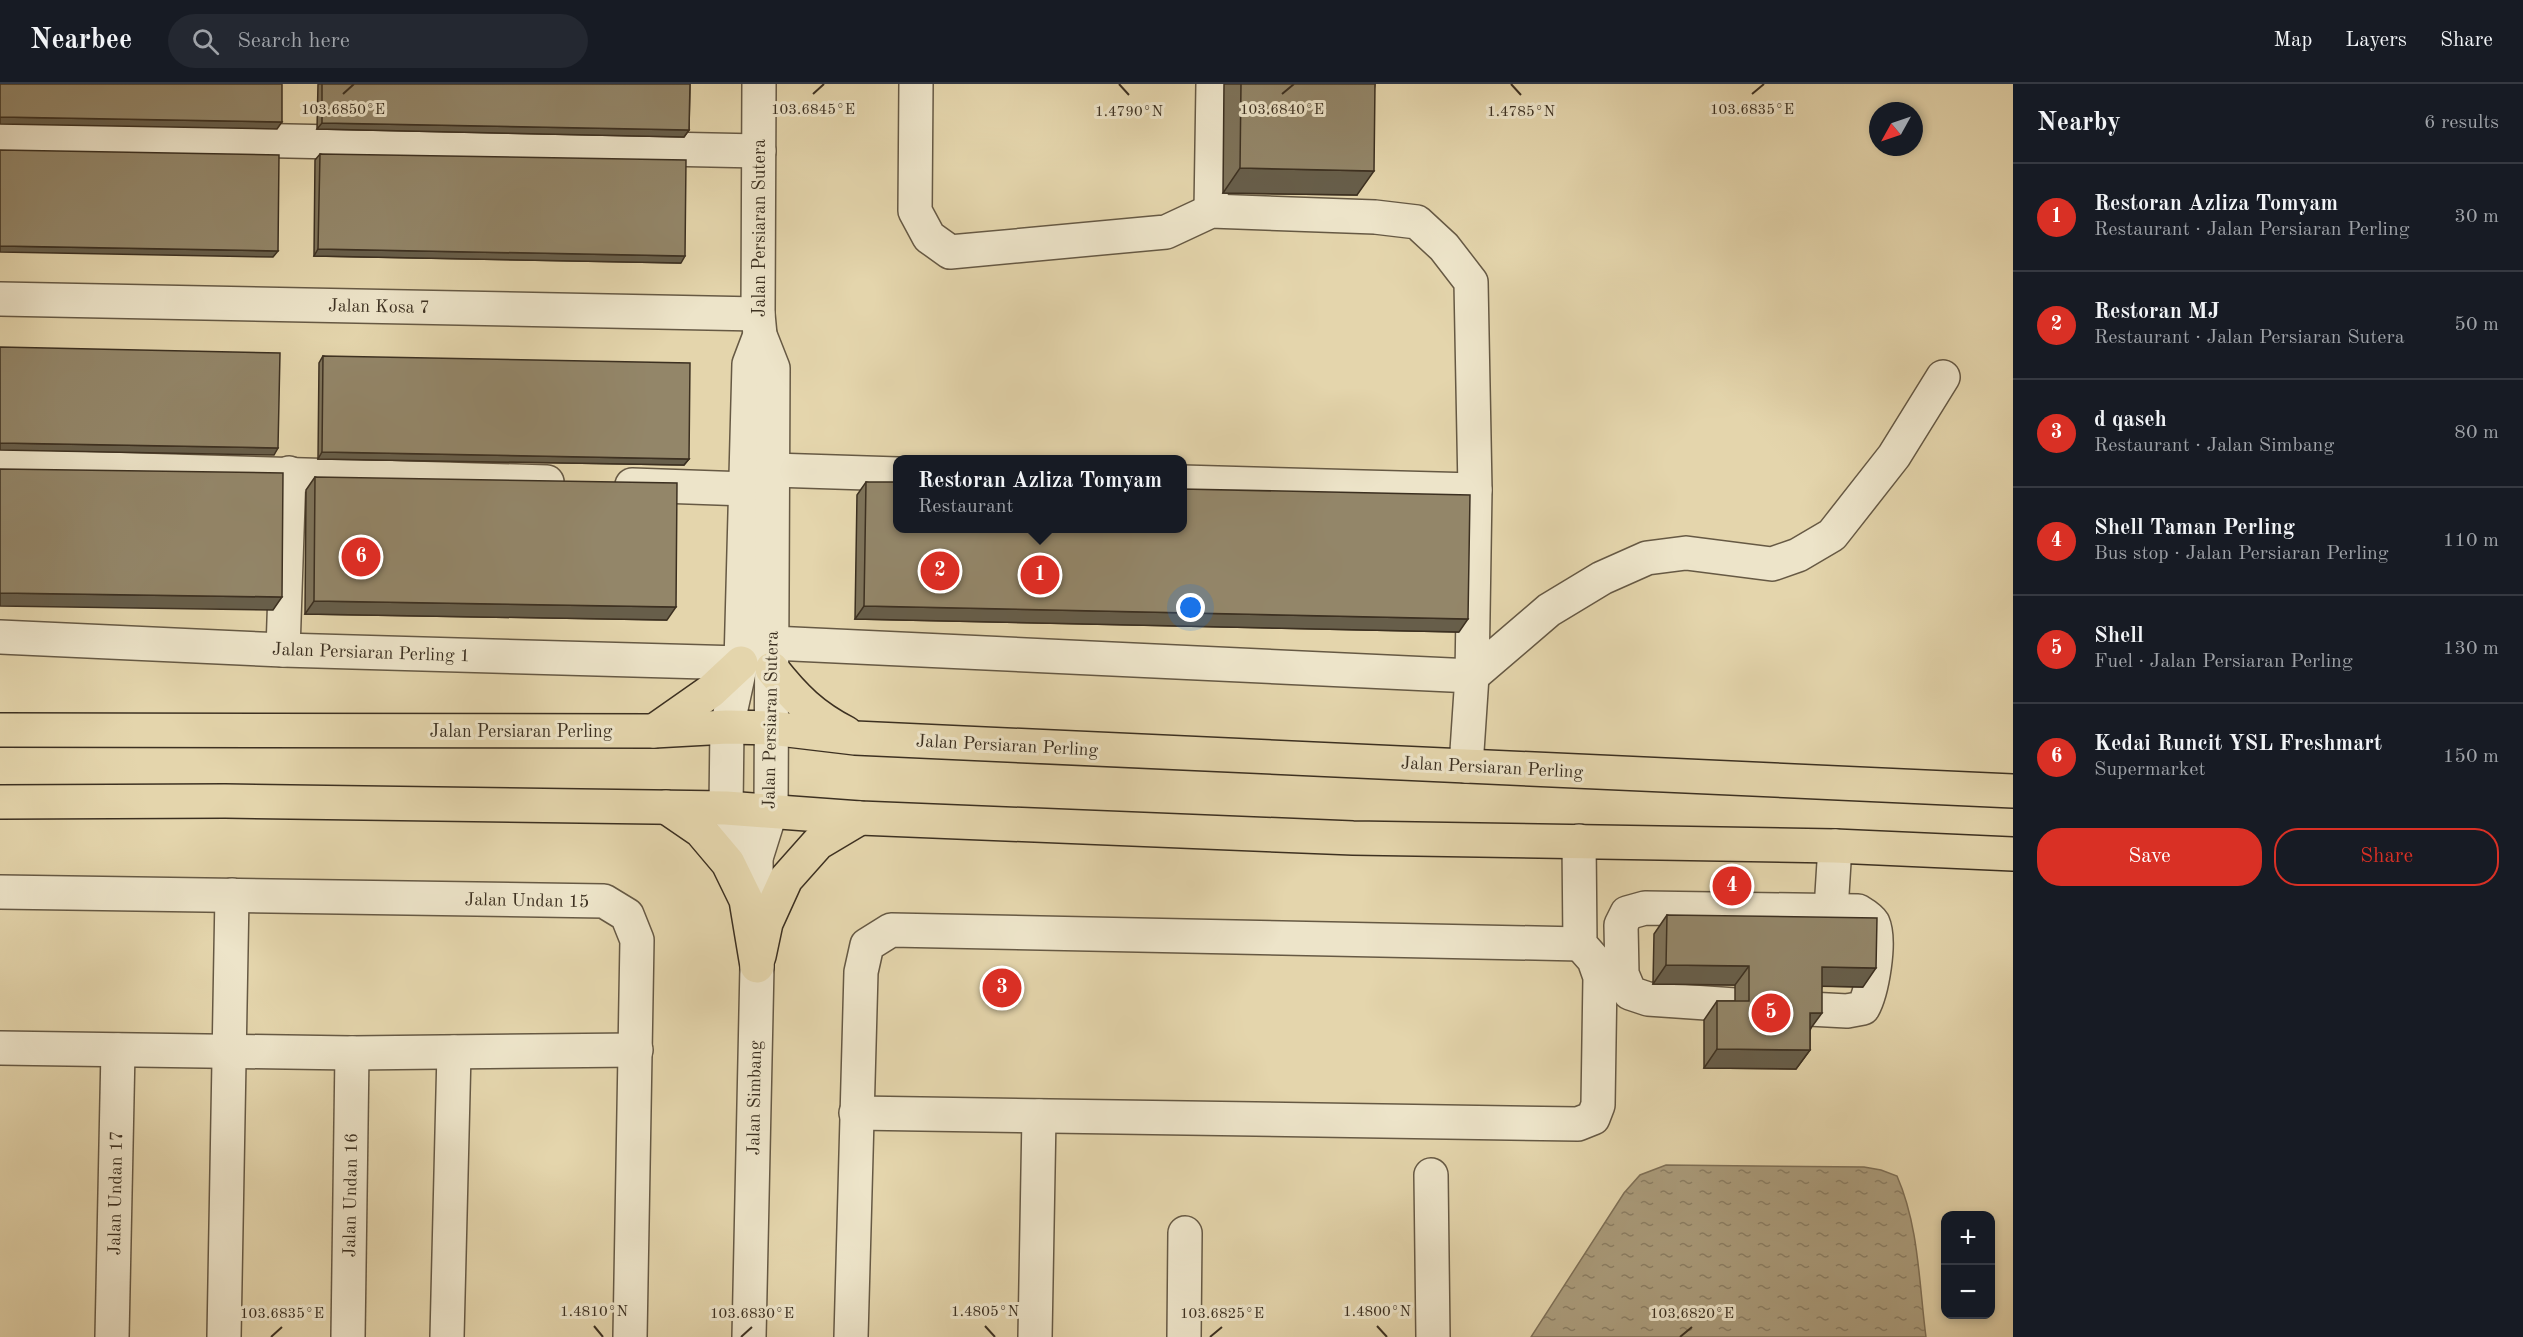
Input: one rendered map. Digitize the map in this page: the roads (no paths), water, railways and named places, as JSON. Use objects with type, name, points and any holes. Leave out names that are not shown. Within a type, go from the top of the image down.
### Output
[{"type":"main road","points":[[654,731],[762,658],[794,698],[822,721],[855,738]]},
{"type":"main road","name":"Jalan Persiaran Perling","points":[[0,730],[654,731],[727,727],[771,728],[855,738],[2013,791]]},
{"type":"main road","points":[[0,802],[225,801],[726,808],[860,818],[1353,838],[1835,846],[2013,854]]},
{"type":"main road","points":[[666,807],[701,831],[728,863],[746,900],[757,966]]},
{"type":"main road","points":[[757,966],[766,923],[786,879],[819,843],[860,818]]},
{"type":"street","name":"Jalan Persiaran Sutera","points":[[756,858],[771,810],[771,728],[762,658],[760,479],[749,364],[759,325],[759,84]]},
{"type":"street","points":[[916,84],[915,211],[929,237],[950,252],[1166,232],[1211,211],[1376,217],[1417,222],[1444,247],[1471,282],[1475,490],[1472,676],[1466,766]]},
{"type":"street","points":[[1211,211],[1213,84]]},
{"type":"street","points":[[0,135],[759,151]]},
{"type":"street","name":"Jalan Kosa 7","points":[[0,299],[759,325]]},
{"type":"street","points":[[1472,676],[1549,610],[1602,578],[1647,558],[1686,553],[1772,564],[1798,555],[1832,535],[1894,456],[1943,377]]},
{"type":"street","points":[[0,466],[571,482]]},
{"type":"street","points":[[283,650],[290,473]]},
{"type":"street","points":[[606,484],[893,474]]},
{"type":"street","points":[[1187,482],[1475,490]]},
{"type":"street","name":"Jalan Persiaran Perling 1","points":[[0,637],[283,650],[762,658],[1472,676]]},
{"type":"street","name":"Jalan Persiaran Sutera","points":[[756,858],[726,808],[727,727],[762,658]]},
{"type":"street","points":[[856,1113],[1578,1124],[1593,1118],[1598,1105],[1600,977],[1594,960],[1580,944],[1579,842]]},
{"type":"street","points":[[1831,910],[1835,846]]},
{"type":"street","name":"Jalan Simbang","points":[[749,1337],[757,966],[756,858]]},
{"type":"street","name":"Jalan Undan 15","points":[[0,892],[604,901],[627,915],[637,940],[630,1337]]},
{"type":"street","points":[[224,1337],[232,896]]},
{"type":"street","points":[[1736,1005],[1648,999],[1630,993],[1622,974],[1621,925],[1627,913],[1645,908],[1858,911],[1872,921],[1876,936],[1869,997],[1863,1008],[1847,1011],[1809,1008]]},
{"type":"street","points":[[851,1337],[861,972],[867,945],[891,930],[1580,944]]},
{"type":"street","points":[[0,1048],[352,1053],[636,1050]]},
{"type":"street","name":"Jalan Undan 17","points":[[112,1337],[118,1050]]},
{"type":"street","points":[[447,1337],[454,1052]]},
{"type":"street","name":"Jalan Undan 16","points":[[348,1337],[352,1053]]},
{"type":"street","points":[[1035,1337],[1039,1116]]},
{"type":"street","points":[[1431,1175],[1433,1337]]},
{"type":"street","points":[[1184,1337],[1185,1233]]},
{"type":"water","points":[[1666,1165],[1864,1167],[1897,1176],[1914,1235],[1926,1337],[1531,1337],[1624,1193],[1640,1175]]},
{"type":"place","name":"Kedai Runcit YSL Freshmart","points":[[361,557]]},
{"type":"place","name":"Restoran MJ","points":[[940,571]]},
{"type":"place","name":"Restoran Azliza Tomyam","points":[[1040,575]]},
{"type":"place","name":"Shell Taman Perling","points":[[1732,886]]},
{"type":"place","name":"d qaseh","points":[[1002,988]]},
{"type":"place","name":"Shell","points":[[1771,1013]]}]
